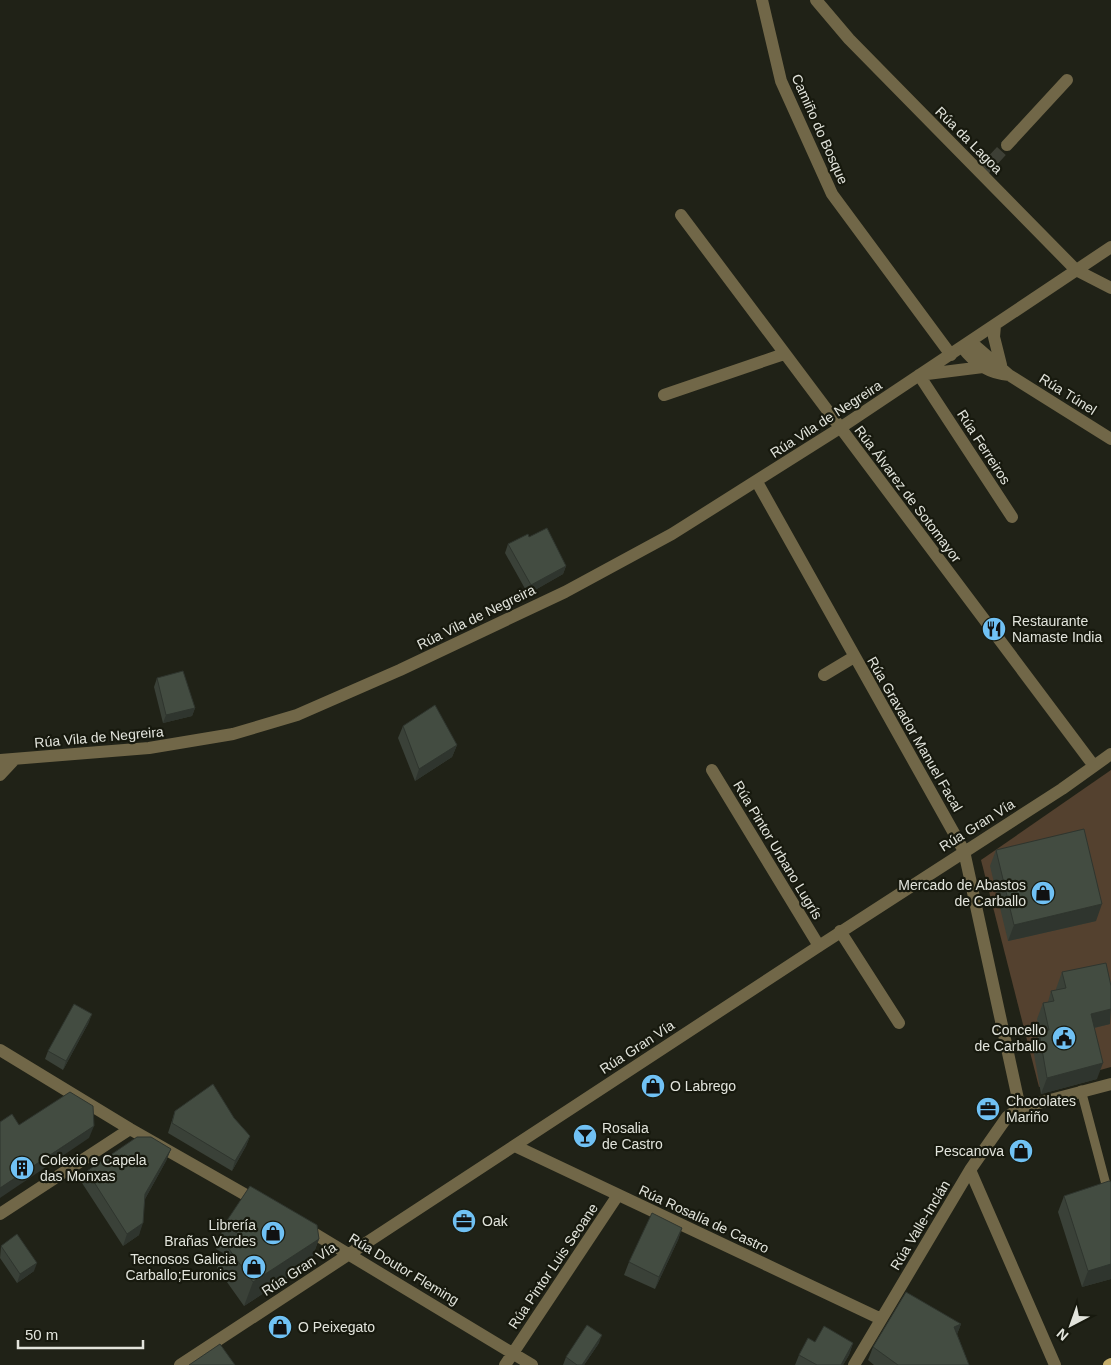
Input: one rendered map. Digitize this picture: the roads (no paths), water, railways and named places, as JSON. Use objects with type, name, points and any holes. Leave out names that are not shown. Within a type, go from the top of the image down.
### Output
[{"type":"street","name":"Camiño do Bosque","points":[[762,0],[781,81],[832,194],[951,355]]},
{"type":"street","name":"Rúa da Lagoa","points":[[816,0],[849,39],[1076,270],[1111,288]]},
{"type":"street","points":[[1007,145],[1067,80]]},
{"type":"street","name":"Rúa Álvarez de Sotomayor","points":[[681,215],[1094,766]]},
{"type":"street","name":"Rúa Vila de Negreira","points":[[0,760],[201,741],[250,730],[297,715],[400,670],[595,576],[663,539],[757,482],[840,428],[1111,247]]},
{"type":"street","points":[[995,325],[994,337],[1005,370]]},
{"type":"street","name":"Rúa Túnel","points":[[966,344],[983,367],[998,374],[1005,370]]},
{"type":"street","name":"Rúa Túnel","points":[[966,344],[1111,439]]},
{"type":"street","points":[[664,395],[784,354]]},
{"type":"street","name":"Rúa Vila de Negreira","points":[[918,376],[983,367]]},
{"type":"street","points":[[931,394],[940,372]]},
{"type":"street","name":"Rúa Ferreiros","points":[[918,376],[1012,517]]},
{"type":"street","name":"Rúa Gravador Manuel Facal","points":[[757,482],[964,851],[1020,1108]]},
{"type":"street","name":"Rúa Gravador Manuel Facal","points":[[824,675],[854,657]]},
{"type":"street","name":"Rúa Gran Vía","points":[[180,1365],[1111,754]]},
{"type":"street","points":[[0,775],[14,760]]},
{"type":"street","name":"Rúa Pintor Urbano Lugrís","points":[[712,770],[819,946]]},
{"type":"street","points":[[840,931],[899,1023]]},
{"type":"street","points":[[0,1050],[130,1129],[273,1210]]},
{"type":"street","points":[[1020,1108],[1081,1090],[1111,1084]]},
{"type":"street","name":"Rúa Valle-Inclán","points":[[854,1365],[970,1170],[1007,1117],[1020,1108]]},
{"type":"street","points":[[0,1214],[130,1129]]},
{"type":"street","name":"Rúa Rosalía de Castro","points":[[515,1146],[881,1319]]},
{"type":"street","points":[[970,1170],[1055,1365]]},
{"type":"street","name":"Rúa Pintor Luis Seoane","points":[[504,1365],[618,1195]]},
{"type":"street","name":"Rúa Doutor Fleming","points":[[297,1224],[532,1365]]},
{"type":"lane","points":[[1081,1090],[1109,1195]]},
{"type":"tunnel","points":[[981,173],[1007,145]]},
{"type":"place","name":"Restaurante Namaste India","points":[[994,629]]},
{"type":"place","name":"Mercado de Abastos de Carballo","points":[[1043,893]]},
{"type":"place","name":"Concello de Carballo","points":[[1064,1038]]},
{"type":"place","name":"O Labrego","points":[[653,1086]]},
{"type":"place","name":"Chocolates Mariño","points":[[988,1109]]},
{"type":"place","name":"Rosalia de Castro","points":[[585,1136]]},
{"type":"place","name":"Pescanova","points":[[1021,1151]]},
{"type":"place","name":"Colexio e Capela das Monxas","points":[[22,1168]]},
{"type":"place","name":"Oak","points":[[464,1221]]},
{"type":"place","name":"Librería Brañas Verdes","points":[[273,1233]]},
{"type":"place","name":"Tecnosos Galicia Carballo;Euronics","points":[[254,1267]]},
{"type":"place","name":"O Peixegato","points":[[280,1327]]}]
